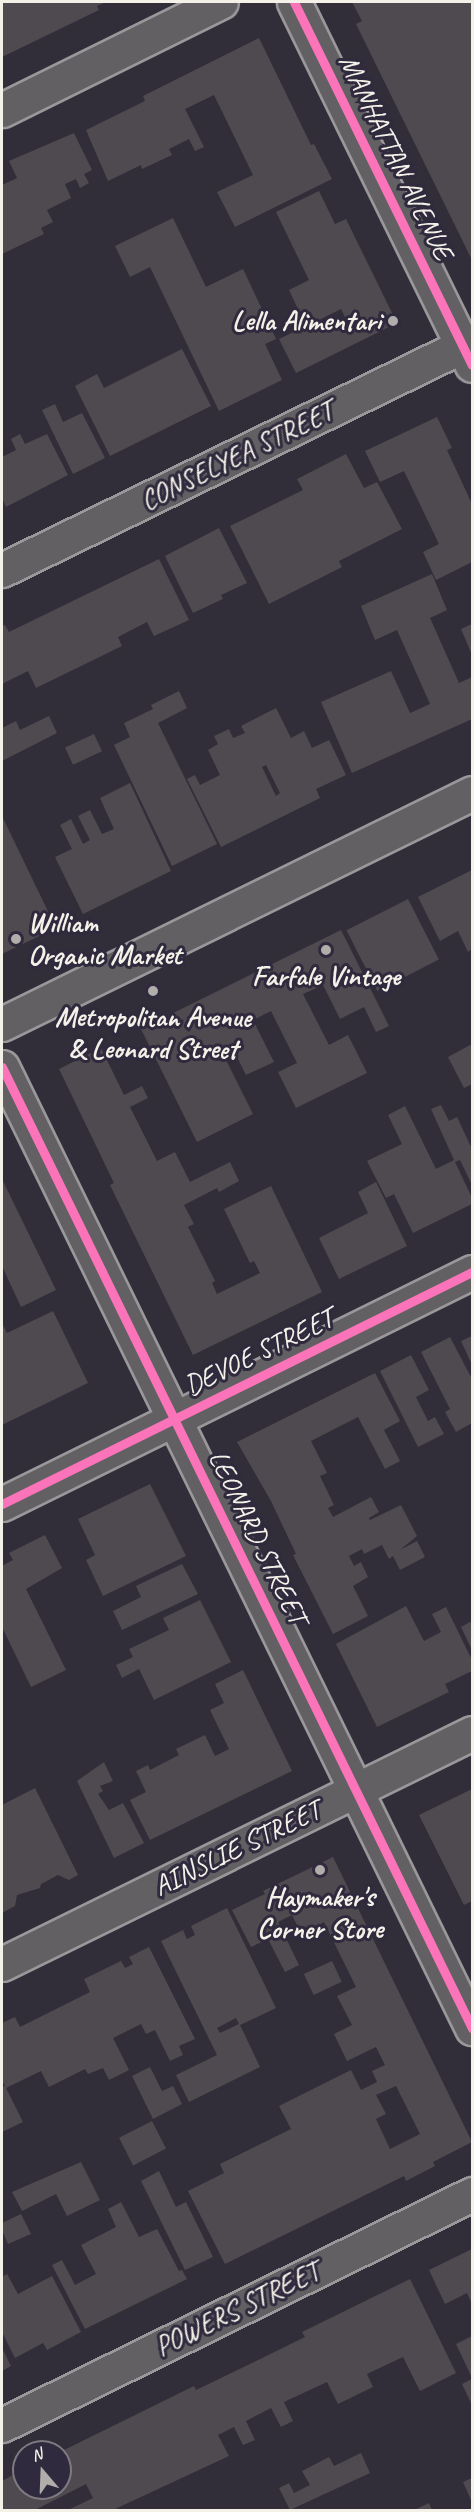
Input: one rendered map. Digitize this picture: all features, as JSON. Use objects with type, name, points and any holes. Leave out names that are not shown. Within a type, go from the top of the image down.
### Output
[{"type":"street","points":[[2,110],[222,2]]},
{"type":"street","name":"MANHATTAN AVENUE","points":[[294,2],[469,351]]},
{"type":"street","name":"CONSELYEA STREET","points":[[2,570],[469,351]]},
{"type":"street","points":[[2,1024],[472,793]]},
{"type":"street","name":"LEONARD STREET","points":[[2,1067],[472,2028]]},
{"type":"street","name":"DEVOE STREET","points":[[2,1504],[472,1272]]},
{"type":"street","name":"AINSLIE STREET","points":[[2,1964],[472,1733]]},
{"type":"street","name":"POWERS STREET","points":[[2,2425],[472,2194]]},
{"type":"building","points":[[2,2],[106,2],[97,6],[99,10],[2,57]]},
{"type":"building","points":[[352,2],[472,2],[472,260],[356,24],[362,21]]},
{"type":"building","points":[[259,38],[311,145],[314,144],[332,179],[235,227],[217,192],[253,175],[214,95],[185,109],[204,147],[195,151],[189,139],[169,149],[172,155],[142,169],[141,165],[108,181],[86,130],[145,101],[143,96]]},
{"type":"building","points":[[74,133],[92,170],[84,174],[89,183],[80,188],[76,179],[65,184],[71,198],[47,210],[53,222],[41,228],[44,234],[2,254],[2,185],[17,178],[9,161]]},
{"type":"building","points":[[319,191],[335,224],[346,219],[397,323],[296,373],[279,339],[306,326],[289,290],[309,280],[276,212]],"holes":[[[341,309],[346,319],[323,329],[319,320]]]},
{"type":"building","points":[[173,218],[206,287],[243,269],[276,339],[265,344],[282,380],[219,411],[150,267],[130,277],[115,246]]},
{"type":"building","points":[[182,349],[211,406],[110,456],[75,386],[97,374],[104,388]]},
{"type":"building","points":[[55,404],[63,422],[82,413],[105,458],[73,474],[42,410]]},
{"type":"building","points":[[437,417],[452,448],[447,450],[472,504],[472,562],[436,580],[423,552],[439,544],[404,471],[380,482],[365,451]]},
{"type":"building","points":[[20,434],[25,444],[47,434],[68,475],[6,507],[2,498],[2,457],[16,450],[11,439]]},
{"type":"building","points":[[346,454],[364,488],[377,482],[402,529],[339,561],[342,567],[269,604],[230,526],[303,490],[297,479]]},
{"type":"building","points":[[219,528],[247,583],[221,595],[223,599],[193,613],[165,556]]},
{"type":"building","points":[[159,559],[189,620],[154,636],[147,622],[118,637],[122,646],[36,688],[28,671],[2,684],[2,626],[5,625],[9,632]]},
{"type":"building","points":[[432,574],[447,610],[430,618],[459,683],[472,677],[472,719],[352,773],[321,702],[391,671],[410,713],[430,704],[397,630],[375,640],[361,606]]},
{"type":"building","points":[[472,624],[472,655],[461,629]]},
{"type":"building","points":[[179,691],[187,708],[158,723],[217,844],[172,866],[114,745],[130,737],[124,723],[153,709],[151,705]]},
{"type":"building","points":[[276,708],[291,738],[304,731],[312,748],[329,740],[346,775],[316,789],[320,798],[221,847],[187,779],[195,775],[200,785],[220,775],[208,750],[218,744],[214,736],[229,729],[233,738],[245,733],[241,726]],"holes":[[[266,765],[280,793],[276,796],[262,767]]]},
{"type":"building","points":[[49,716],[57,733],[2,761],[2,728],[16,721],[20,730]]},
{"type":"building","points":[[94,734],[102,751],[73,765],[65,748]]},
{"type":"building","points":[[130,783],[171,871],[83,914],[55,857],[72,849],[60,825],[71,819],[83,844],[90,840],[78,816],[90,810],[102,834],[114,829],[100,798]]},
{"type":"building","points":[[2,816],[56,928],[2,954]]},
{"type":"building","points":[[472,870],[472,949],[468,952],[458,931],[440,941],[418,897]]},
{"type":"building","points":[[408,899],[439,960],[377,991],[347,930]]},
{"type":"building","points":[[341,930],[389,1026],[376,1032],[364,1007],[340,1019],[323,985],[303,994],[329,1045],[348,1035],[367,1073],[296,1108],[278,1072],[297,1063],[271,1011],[253,1020],[274,1062],[246,1075],[235,1053],[225,1058],[253,1114],[197,1142],[141,1029]]},
{"type":"building","points":[[472,1044],[472,1084],[464,1088],[448,1057]]},
{"type":"building","points":[[101,1048],[124,1095],[142,1086],[148,1098],[130,1107],[157,1161],[175,1152],[190,1182],[230,1162],[239,1181],[219,1192],[217,1188],[184,1205],[194,1224],[188,1227],[215,1281],[212,1283],[217,1294],[260,1273],[254,1261],[250,1263],[224,1209],[271,1186],[322,1292],[193,1355],[110,1185],[114,1183],[59,1069]]},
{"type":"building","points":[[441,1105],[449,1121],[457,1117],[472,1149],[472,1185],[460,1160],[455,1162],[472,1198],[472,1204],[413,1233],[394,1194],[386,1198],[367,1161],[402,1144],[388,1115],[405,1106],[436,1169],[454,1160],[431,1109]]},
{"type":"building","points":[[2,1179],[56,1290],[21,1307],[2,1266]]},
{"type":"building","points":[[376,1182],[407,1246],[339,1279],[319,1238],[368,1213],[358,1192]]},
{"type":"building","points":[[53,1311],[88,1383],[2,1425],[2,1323],[7,1333]]},
{"type":"building","points":[[472,1336],[472,1365],[461,1341]]},
{"type":"building","points":[[450,1337],[472,1379],[472,1423],[456,1432],[445,1412],[450,1409],[421,1352]]},
{"type":"building","points":[[411,1355],[429,1390],[416,1397],[428,1421],[435,1417],[444,1434],[418,1447],[380,1371]]},
{"type":"building","points":[[375,1373],[400,1421],[384,1430],[400,1461],[385,1469],[358,1417],[311,1441],[327,1473],[320,1476],[334,1505],[328,1508],[333,1517],[371,1497],[379,1512],[369,1518],[370,1520],[401,1505],[417,1536],[400,1550],[417,1541],[425,1557],[400,1570],[393,1556],[389,1559],[382,1545],[364,1554],[362,1549],[349,1556],[354,1566],[361,1562],[368,1577],[353,1586],[368,1616],[333,1634],[293,1555],[296,1554],[271,1501],[237,1442]]},
{"type":"building","points":[[150,1484],[186,1556],[103,1596],[86,1560],[95,1555],[78,1519]]},
{"type":"building","points":[[45,1535],[62,1568],[26,1589],[66,1670],[31,1687],[2,1627],[2,1566],[13,1560],[9,1553]]},
{"type":"building","points":[[182,1564],[198,1594],[122,1630],[113,1611],[141,1597],[136,1586]]},
{"type":"building","points":[[200,1600],[231,1662],[154,1700],[139,1669],[122,1678],[116,1665],[133,1657],[129,1649],[169,1630],[163,1618]]},
{"type":"building","points":[[406,1606],[424,1641],[441,1632],[432,1614],[446,1607],[472,1660],[472,1671],[445,1684],[449,1692],[377,1727],[336,1644]]},
{"type":"building","points":[[472,1621],[472,1650],[461,1627]]},
{"type":"building","points":[[243,1670],[292,1771],[150,1840],[130,1800],[146,1792],[136,1771],[148,1765],[150,1770],[179,1755],[176,1749],[205,1735],[215,1756],[229,1749],[210,1710],[224,1703],[215,1684]]},
{"type":"building","points":[[104,1762],[113,1781],[100,1786],[103,1791],[98,1794],[109,1810],[123,1803],[144,1843],[114,1858],[77,1781]]},
{"type":"building","points":[[35,1788],[78,1875],[69,1880],[58,1875],[41,1884],[40,1888],[17,1895],[15,1906],[2,1913],[2,1805]]},
{"type":"building","points":[[472,1789],[472,1901],[464,1905],[419,1815]]},
{"type":"building","points":[[333,1857],[472,2142],[433,2162],[435,2166],[406,2181],[404,2176],[225,2264],[188,2191],[224,2173],[220,2164],[291,2129],[279,2106],[351,2070],[361,2090],[377,2082],[372,2071],[385,2065],[376,2047],[347,2061],[334,2034],[352,2025],[337,1996],[356,1987],[324,1922],[302,1935],[292,1915],[278,1922],[299,1965],[285,1972],[268,1939],[251,1947],[232,1910],[265,1894],[263,1891]],"holes":[[[396,2086],[420,2134],[390,2149],[376,2119],[386,2114],[376,2095]]]},
{"type":"building","points":[[227,1908],[276,2008],[240,2025],[260,2067],[189,2102],[176,2075],[217,2055],[161,1941],[183,1930],[187,1939],[195,1935],[191,1926]],"holes":[[[236,2018],[239,2024],[220,2033],[217,2028]]]},
{"type":"building","points":[[149,1947],[195,2039],[179,2046],[183,2055],[170,2061],[155,2030],[146,2034],[141,2024],[113,2038],[129,2070],[109,2080],[103,2068],[88,2074],[85,2069],[49,2087],[41,2071],[6,2088],[23,2122],[2,2132],[2,2087],[5,2086],[2,2080],[2,2023],[15,2017],[20,2027],[90,1992],[84,1979],[121,1961],[125,1968],[133,1964],[129,1957]]},
{"type":"building","points":[[332,1961],[342,1982],[314,1995],[304,1974]]},
{"type":"building","points":[[150,2067],[162,2091],[173,2086],[182,2104],[153,2119],[132,2076]]},
{"type":"building","points":[[152,2121],[166,2149],[133,2165],[119,2138]]},
{"type":"building","points":[[81,2162],[100,2200],[67,2216],[56,2194],[22,2211],[12,2192]]},
{"type":"building","points":[[159,2171],[176,2207],[186,2202],[213,2257],[185,2270],[141,2181]]},
{"type":"building","points":[[121,2202],[139,2237],[157,2229],[179,2271],[182,2270],[187,2279],[85,2329],[52,2265],[62,2260],[75,2285],[96,2274],[81,2245],[116,2227],[108,2209]]},
{"type":"building","points":[[21,2214],[31,2234],[8,2244],[2,2230],[2,2223]]},
{"type":"building","points":[[472,2249],[472,2304],[467,2293],[445,2304],[429,2270]]},
{"type":"building","points":[[7,2274],[18,2294],[52,2276],[81,2332],[47,2350],[43,2343],[15,2358],[2,2332],[2,2277]]},
{"type":"building","points":[[410,2279],[456,2373],[420,2391],[403,2357],[367,2374],[373,2387],[338,2404],[327,2382],[284,2402],[293,2421],[281,2427],[271,2408],[246,2421],[255,2440],[243,2445],[234,2427],[218,2435],[229,2456],[113,2510],[68,2510],[93,2498],[86,2484],[72,2491],[72,2446],[194,2386],[196,2390],[305,2337],[302,2332]]},
{"type":"building","points":[[472,2336],[472,2378],[456,2344]]},
{"type":"building","points":[[2,2348],[11,2366],[2,2371]]},
{"type":"building","points":[[472,2379],[472,2405],[462,2384]]},
{"type":"building","points":[[361,2453],[370,2473],[290,2510],[279,2488],[289,2483],[294,2493],[310,2485],[302,2471],[329,2457],[334,2466]]},
{"type":"building","points":[[12,2476],[12,2500],[55,2500],[35,2510],[2,2510],[2,2481]]},
{"type":"building","points":[[472,2478],[472,2502],[463,2482]]},
{"type":"building","points":[[429,2503],[432,2510],[414,2510]]},
{"type":"cycle path","points":[[294,2],[472,365]]},
{"type":"cycle path","points":[[2,1067],[472,2028]]},
{"type":"cycle path","points":[[2,1504],[472,1272]]},
{"type":"place","name":"Lella Alimentari","points":[[393,321]]},
{"type":"place","name":"William Organic Market","points":[[16,939]]},
{"type":"place","name":"Farfale Vintage","points":[[326,950]]},
{"type":"place","name":"Metropolitan Avenue & Leonard Street","points":[[153,991]]},
{"type":"place","name":"Haymaker's Corner Store","points":[[320,1870]]}]
